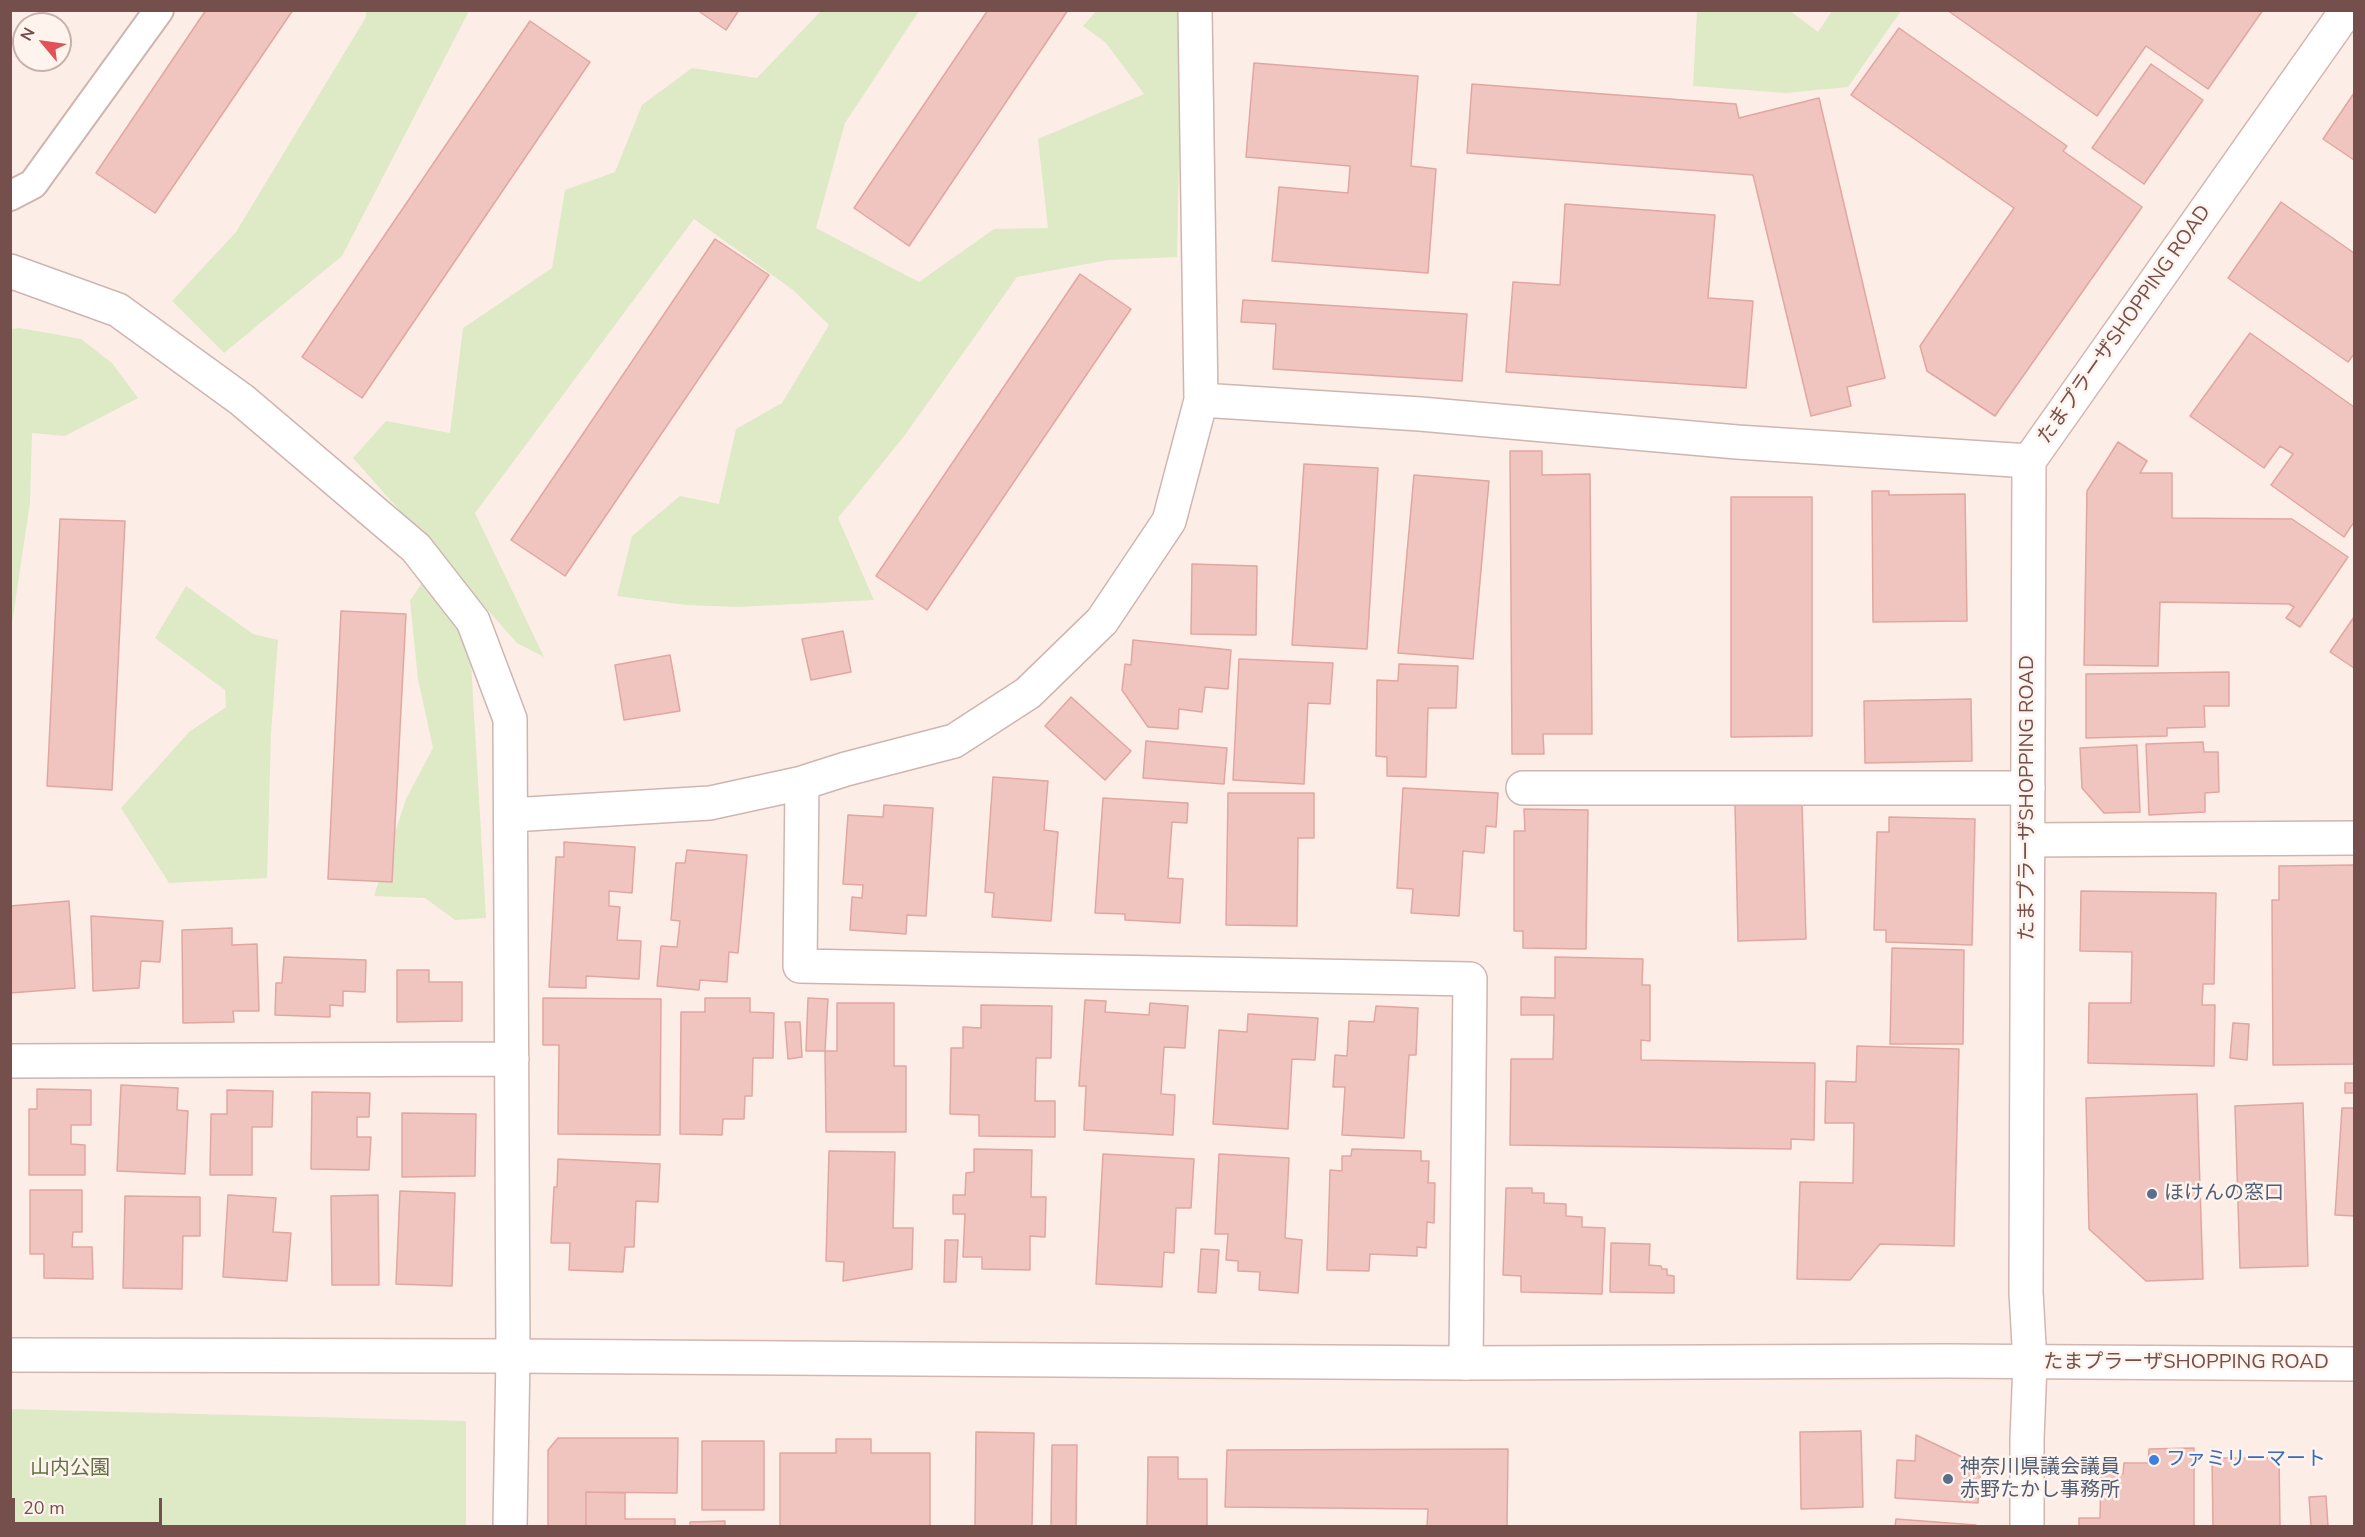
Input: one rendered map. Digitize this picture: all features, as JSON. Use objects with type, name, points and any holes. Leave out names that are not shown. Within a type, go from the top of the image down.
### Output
[{"type":"street","points":[[511,814],[710,803],[802,783],[954,741],[1028,693],[1102,621],[1169,521],[1201,400],[1195,10]]},
{"type":"street","name":"たまプラーザSHOPPING ROAD","points":[[2338,23],[2029,461],[2025,1292],[2030,1363],[2355,1364]]},
{"type":"street","points":[[10,271],[118,310],[242,400],[416,548],[473,621],[510,719],[513,1356],[510,1527]]},
{"type":"street","points":[[1201,400],[1420,414],[1737,442],[2029,461]]},
{"type":"street","points":[[802,783],[800,966],[1470,979],[1466,1363]]},
{"type":"street","points":[[1523,788],[2028,788]]},
{"type":"street","points":[[2028,840],[2355,838]]},
{"type":"street","points":[[10,1061],[512,1059]]},
{"type":"street","points":[[10,1356],[513,1356],[1466,1363],[1947,1360],[2030,1363],[2027,1527]]},
{"type":"lane","points":[[10,196],[33,183],[159,10]]},
{"type":"green space","points":[[366,11],[469,11],[342,256],[224,353],[172,301],[236,232],[366,17]]},
{"type":"green space","points":[[821,11],[919,11],[845,123],[816,228],[919,282],[994,229],[1048,228],[1038,139],[1144,94],[1105,42],[1083,26],[1096,11],[1182,11],[1177,257],[1108,260],[1017,277],[905,435],[838,518],[874,600],[738,607],[686,605],[617,596],[632,536],[680,496],[719,504],[736,429],[782,403],[829,325],[793,290],[694,219],[475,513],[544,657],[517,643],[353,458],[386,421],[450,433],[463,328],[552,268],[565,190],[615,172],[642,105],[692,68],[757,78]]},
{"type":"green space","points":[[1697,11],[1790,11],[1818,32],[1832,11],[1901,11],[1848,87],[1786,93],[1693,86]]},
{"type":"green space","points":[[20,328],[81,339],[112,363],[138,398],[65,436],[32,433],[30,503],[11,630],[10,329]]},
{"type":"green space","points":[[423,581],[452,603],[471,662],[486,918],[455,920],[425,898],[374,896],[406,799],[433,748],[418,679],[410,601]]},
{"type":"green space","points":[[186,586],[253,634],[278,640],[271,734],[267,878],[169,883],[121,808],[189,732],[226,707],[225,690],[155,638]]},
{"type":"green space","name":"山内公園","points":[[11,1409],[466,1421],[466,1526],[11,1526]]},
{"type":"building","points":[[206,10],[293,10],[155,213],[96,173]]},
{"type":"building","points":[[697,10],[739,10],[726,30]]},
{"type":"building","points":[[988,10],[1068,10],[909,246],[854,208]]},
{"type":"building","points":[[1947,10],[2263,10],[2208,89],[2146,46],[2097,116]]},
{"type":"building","points":[[530,21],[590,62],[362,398],[302,357]]},
{"type":"building","points":[[1899,28],[2067,146],[2063,151],[2142,207],[1995,416],[1927,371],[1920,346],[2014,208],[1851,95]]},
{"type":"building","points":[[1254,63],[1418,76],[1411,166],[1436,169],[1428,273],[1272,261],[1279,187],[1348,193],[1350,166],[1246,157]]},
{"type":"building","points":[[2151,64],[2203,100],[2144,184],[2092,148]]},
{"type":"building","points":[[1472,84],[1736,104],[1739,118],[1819,98],[1885,378],[1847,387],[1851,406],[1811,416],[1753,175],[1467,153]]},
{"type":"building","points":[[2354,93],[2354,160],[2323,139]]},
{"type":"building","points":[[2281,202],[2354,253],[2354,354],[2348,362],[2228,278]]},
{"type":"building","points":[[1565,204],[1715,215],[1708,298],[1753,301],[1746,388],[1506,372],[1513,282],[1560,285]]},
{"type":"building","points":[[715,239],[769,275],[565,576],[511,540]]},
{"type":"building","points":[[1080,274],[1131,309],[927,610],[876,576]]},
{"type":"building","points":[[1243,300],[1467,314],[1462,381],[1273,369],[1276,324],[1241,322]]},
{"type":"building","points":[[2250,333],[2354,407],[2354,522],[2344,537],[2271,485],[2293,454],[2280,446],[2264,468],[2190,416]]},
{"type":"building","points":[[2118,442],[2147,461],[2140,473],[2172,473],[2172,518],[2292,519],[2348,557],[2300,627],[2286,618],[2294,607],[2289,604],[2160,602],[2158,666],[2084,665],[2087,491]]},
{"type":"building","points":[[1510,451],[1542,451],[1542,475],[1590,474],[1592,734],[1543,734],[1544,754],[1512,754]]},
{"type":"building","points":[[1304,464],[1378,468],[1367,649],[1292,645]]},
{"type":"building","points":[[1414,475],[1489,481],[1473,659],[1398,653]]},
{"type":"building","points":[[1872,491],[1889,491],[1889,495],[1965,494],[1967,621],[1873,622]]},
{"type":"building","points":[[1731,497],[1812,497],[1812,736],[1731,737]]},
{"type":"building","points":[[60,519],[125,521],[112,790],[47,786]]},
{"type":"building","points":[[1192,564],[1257,566],[1256,635],[1191,634]]},
{"type":"building","points":[[341,611],[406,614],[392,882],[328,879]]},
{"type":"building","points":[[2354,617],[2354,668],[2330,652]]},
{"type":"building","points":[[843,631],[851,672],[811,680],[802,639]]},
{"type":"building","points":[[1133,640],[1231,650],[1228,689],[1205,687],[1202,712],[1179,709],[1178,729],[1148,727],[1122,690],[1125,664],[1131,665]]},
{"type":"building","points":[[670,655],[680,711],[624,720],[615,665]]},
{"type":"building","points":[[1239,659],[1333,663],[1330,704],[1308,703],[1304,784],[1233,780]]},
{"type":"building","points":[[1399,664],[1458,666],[1456,708],[1428,708],[1426,777],[1387,776],[1387,757],[1376,756],[1377,680],[1398,681]]},
{"type":"building","points":[[2229,672],[2229,706],[2204,706],[2205,727],[2167,728],[2167,736],[2086,738],[2086,674]]},
{"type":"building","points":[[1071,697],[1131,751],[1105,780],[1045,726]]},
{"type":"building","points":[[1971,699],[1972,761],[1865,763],[1864,701]]},
{"type":"building","points":[[1146,741],[1227,748],[1224,784],[1143,778]]},
{"type":"building","points":[[2203,742],[2204,752],[2218,752],[2219,792],[2205,793],[2205,812],[2149,815],[2146,744]]},
{"type":"building","points":[[2137,745],[2140,812],[2104,813],[2082,788],[2080,748]]},
{"type":"building","points":[[993,777],[1048,781],[1044,830],[1058,832],[1051,921],[992,917],[994,893],[985,892]]},
{"type":"building","points":[[1403,788],[1498,793],[1496,827],[1486,826],[1484,853],[1463,851],[1459,916],[1411,913],[1413,889],[1397,888]]},
{"type":"building","points":[[1228,793],[1314,793],[1314,838],[1298,838],[1297,926],[1226,925]]},
{"type":"building","points":[[1103,798],[1188,803],[1187,823],[1172,822],[1168,878],[1183,879],[1180,923],[1125,920],[1125,914],[1095,913]]},
{"type":"building","points":[[1802,803],[1806,939],[1738,941],[1735,805]]},
{"type":"building","points":[[884,805],[933,808],[926,916],[907,915],[906,934],[850,930],[852,897],[862,898],[863,885],[843,884],[848,815],[883,817]]},
{"type":"building","points":[[1524,809],[1588,810],[1586,949],[1523,948],[1523,931],[1514,931],[1514,831],[1525,831]]},
{"type":"building","points":[[1889,817],[1975,819],[1972,945],[1886,942],[1886,930],[1874,930],[1877,832],[1889,832]]},
{"type":"building","points":[[564,842],[635,847],[632,893],[609,891],[609,906],[620,907],[617,940],[641,941],[639,979],[586,976],[586,988],[549,987],[556,857],[564,857]]},
{"type":"building","points":[[687,850],[747,855],[738,953],[729,952],[727,982],[700,980],[699,990],[657,986],[661,946],[677,947],[680,921],[671,920],[676,863],[685,863]]},
{"type":"building","points":[[2354,865],[2354,1064],[2273,1065],[2272,900],[2279,900],[2279,866]]},
{"type":"building","points":[[2081,891],[2216,893],[2214,984],[2203,984],[2202,1005],[2215,1005],[2214,1066],[2088,1063],[2089,1003],[2131,1003],[2132,952],[2080,951]]},
{"type":"building","points":[[69,901],[75,988],[10,993],[10,906]]},
{"type":"building","points":[[91,916],[163,921],[160,962],[141,961],[139,988],[93,991]]},
{"type":"building","points":[[232,928],[232,945],[257,944],[259,1011],[233,1011],[234,1022],[183,1023],[182,930]]},
{"type":"building","points":[[1892,948],[1964,950],[1963,1044],[1890,1044]]},
{"type":"building","points":[[284,957],[366,960],[365,992],[343,991],[343,1006],[330,1005],[330,1017],[275,1015],[276,983],[282,983]]},
{"type":"building","points":[[1555,957],[1643,959],[1642,985],[1650,985],[1650,1041],[1641,1040],[1641,1060],[1815,1063],[1814,1140],[1791,1139],[1791,1149],[1510,1145],[1511,1059],[1553,1059],[1554,1015],[1521,1015],[1521,997],[1555,998]]},
{"type":"building","points":[[397,970],[429,970],[429,982],[462,982],[462,1021],[397,1022]]},
{"type":"building","points":[[543,998],[661,999],[660,1135],[558,1134],[559,1045],[543,1045]]},
{"type":"building","points":[[705,998],[750,998],[750,1012],[774,1013],[773,1058],[753,1058],[752,1096],[745,1096],[744,1119],[723,1119],[722,1135],[680,1134],[681,1012],[705,1012]]},
{"type":"building","points":[[808,998],[828,999],[825,1051],[806,1051]]},
{"type":"building","points":[[1085,1000],[1106,1001],[1105,1012],[1149,1015],[1150,1003],[1188,1006],[1185,1048],[1164,1047],[1161,1094],[1175,1095],[1173,1135],[1084,1130],[1086,1086],[1079,1086]]},
{"type":"building","points":[[837,1003],[894,1003],[894,1066],[906,1066],[906,1132],[826,1132],[825,1051],[837,1051]]},
{"type":"building","points":[[981,1005],[1052,1006],[1051,1058],[1036,1058],[1035,1101],[1055,1101],[1055,1137],[979,1136],[979,1115],[950,1114],[951,1048],[963,1048],[963,1027],[981,1028]]},
{"type":"building","points":[[1376,1006],[1418,1008],[1416,1055],[1409,1055],[1404,1138],[1342,1135],[1345,1087],[1333,1087],[1335,1055],[1347,1056],[1349,1021],[1374,1022]]},
{"type":"building","points":[[1248,1014],[1318,1018],[1315,1060],[1292,1059],[1288,1129],[1213,1124],[1219,1030],[1247,1032]]},
{"type":"building","points":[[785,1022],[800,1022],[802,1057],[788,1059]]},
{"type":"building","points":[[2233,1023],[2249,1024],[2247,1060],[2230,1058]]},
{"type":"building","points":[[1857,1046],[1959,1049],[1954,1246],[1880,1244],[1850,1280],[1797,1279],[1800,1182],[1853,1183],[1854,1123],[1825,1123],[1826,1081],[1856,1082]]},
{"type":"building","points":[[2345,1083],[2354,1083],[2354,1093],[2345,1093]]},
{"type":"building","points":[[121,1085],[178,1088],[177,1110],[188,1111],[185,1174],[117,1171]]},
{"type":"building","points":[[37,1089],[91,1090],[91,1125],[71,1125],[71,1144],[85,1145],[85,1175],[29,1175],[29,1109],[37,1109]]},
{"type":"building","points":[[227,1090],[273,1091],[272,1127],[252,1127],[252,1175],[210,1175],[211,1114],[227,1114]]},
{"type":"building","points":[[312,1092],[370,1093],[369,1117],[357,1117],[357,1137],[371,1137],[369,1170],[311,1169]]},
{"type":"building","points":[[2197,1094],[2203,1279],[2146,1281],[2089,1229],[2086,1098]]},
{"type":"building","points":[[2303,1103],[2308,1266],[2240,1268],[2235,1106]]},
{"type":"building","points":[[2342,1108],[2354,1108],[2354,1216],[2335,1215]]},
{"type":"building","points":[[402,1113],[476,1114],[475,1176],[402,1177]]},
{"type":"building","points":[[974,1149],[1032,1150],[1031,1197],[1046,1197],[1045,1237],[1030,1236],[1030,1270],[982,1269],[982,1257],[963,1257],[965,1214],[953,1214],[953,1195],[965,1195],[966,1173],[974,1172]]},
{"type":"building","points":[[1352,1149],[1421,1151],[1421,1161],[1429,1161],[1428,1183],[1435,1183],[1434,1223],[1427,1222],[1426,1248],[1417,1247],[1417,1256],[1370,1254],[1369,1271],[1327,1270],[1330,1170],[1342,1171],[1342,1156],[1351,1156]]},
{"type":"building","points":[[829,1151],[895,1152],[893,1228],[913,1228],[912,1269],[843,1281],[844,1262],[826,1261]]},
{"type":"building","points":[[1103,1154],[1194,1159],[1191,1208],[1176,1208],[1174,1253],[1164,1252],[1162,1287],[1096,1284]]},
{"type":"building","points":[[1219,1154],[1289,1158],[1285,1238],[1302,1240],[1298,1293],[1259,1290],[1260,1272],[1238,1271],[1238,1261],[1226,1260],[1228,1234],[1215,1234]]},
{"type":"building","points":[[558,1159],[660,1164],[658,1202],[636,1201],[634,1247],[625,1247],[623,1272],[569,1270],[570,1243],[551,1243]]},
{"type":"building","points":[[1506,1188],[1532,1188],[1532,1193],[1544,1193],[1544,1203],[1566,1204],[1566,1216],[1582,1217],[1582,1227],[1605,1228],[1602,1294],[1521,1292],[1521,1276],[1503,1275]]},
{"type":"building","points":[[30,1190],[82,1190],[82,1232],[73,1232],[72,1247],[92,1247],[93,1279],[44,1278],[44,1254],[30,1254]]},
{"type":"building","points":[[400,1191],[455,1193],[452,1286],[396,1284]]},
{"type":"building","points":[[228,1195],[276,1198],[273,1232],[291,1233],[287,1281],[223,1277]]},
{"type":"building","points":[[378,1195],[379,1285],[332,1285],[331,1196]]},
{"type":"building","points":[[125,1196],[200,1197],[200,1236],[183,1236],[182,1289],[123,1288]]},
{"type":"building","points":[[945,1240],[958,1240],[956,1282],[944,1282]]},
{"type":"building","points":[[1611,1243],[1650,1244],[1649,1265],[1661,1266],[1662,1269],[1667,1269],[1667,1275],[1674,1276],[1674,1293],[1610,1292]]},
{"type":"building","points":[[1201,1249],[1219,1250],[1216,1293],[1198,1292]]},
{"type":"building","points":[[1861,1431],[1863,1507],[1801,1509],[1800,1432]]},
{"type":"building","points":[[976,1432],[1034,1433],[1032,1526],[975,1526]]},
{"type":"building","points":[[1916,1435],[1981,1466],[1978,1503],[1895,1498],[1897,1460],[1915,1461]]},
{"type":"building","points":[[558,1438],[678,1438],[677,1493],[586,1492],[586,1526],[548,1526],[548,1450]]},
{"type":"building","points":[[836,1439],[871,1439],[871,1453],[930,1453],[930,1526],[780,1526],[780,1453],[836,1453]]},
{"type":"building","points":[[702,1441],[764,1441],[764,1510],[702,1510]]},
{"type":"building","points":[[1052,1445],[1077,1445],[1076,1526],[1051,1526]]},
{"type":"building","points":[[2194,1448],[2194,1526],[2079,1526],[2079,1518],[2100,1518],[2101,1474],[2123,1474],[2124,1463],[2148,1463],[2149,1449]]},
{"type":"building","points":[[1508,1449],[1507,1526],[1427,1526],[1428,1509],[1225,1507],[1227,1450]]},
{"type":"building","points":[[1148,1457],[1178,1457],[1178,1479],[1207,1479],[1207,1526],[1147,1526]]},
{"type":"building","points":[[2212,1458],[2279,1458],[2280,1526],[2213,1526]]},
{"type":"building","points":[[586,1492],[625,1493],[625,1519],[675,1519],[675,1526],[586,1526]]},
{"type":"building","points":[[2326,1496],[2328,1526],[2311,1526],[2309,1497]]},
{"type":"building","points":[[1896,1519],[1976,1525],[1895,1526]]},
{"type":"building","points":[[725,1521],[725,1526],[690,1526],[690,1522]]},
{"type":"place","name":"ほけんの窓口","points":[[2152,1194]]},
{"type":"place","name":"ファミリーマート","points":[[2154,1460]]},
{"type":"place","name":"神奈川県議会議員 赤野たかし事務所","points":[[1948,1479]]}]
